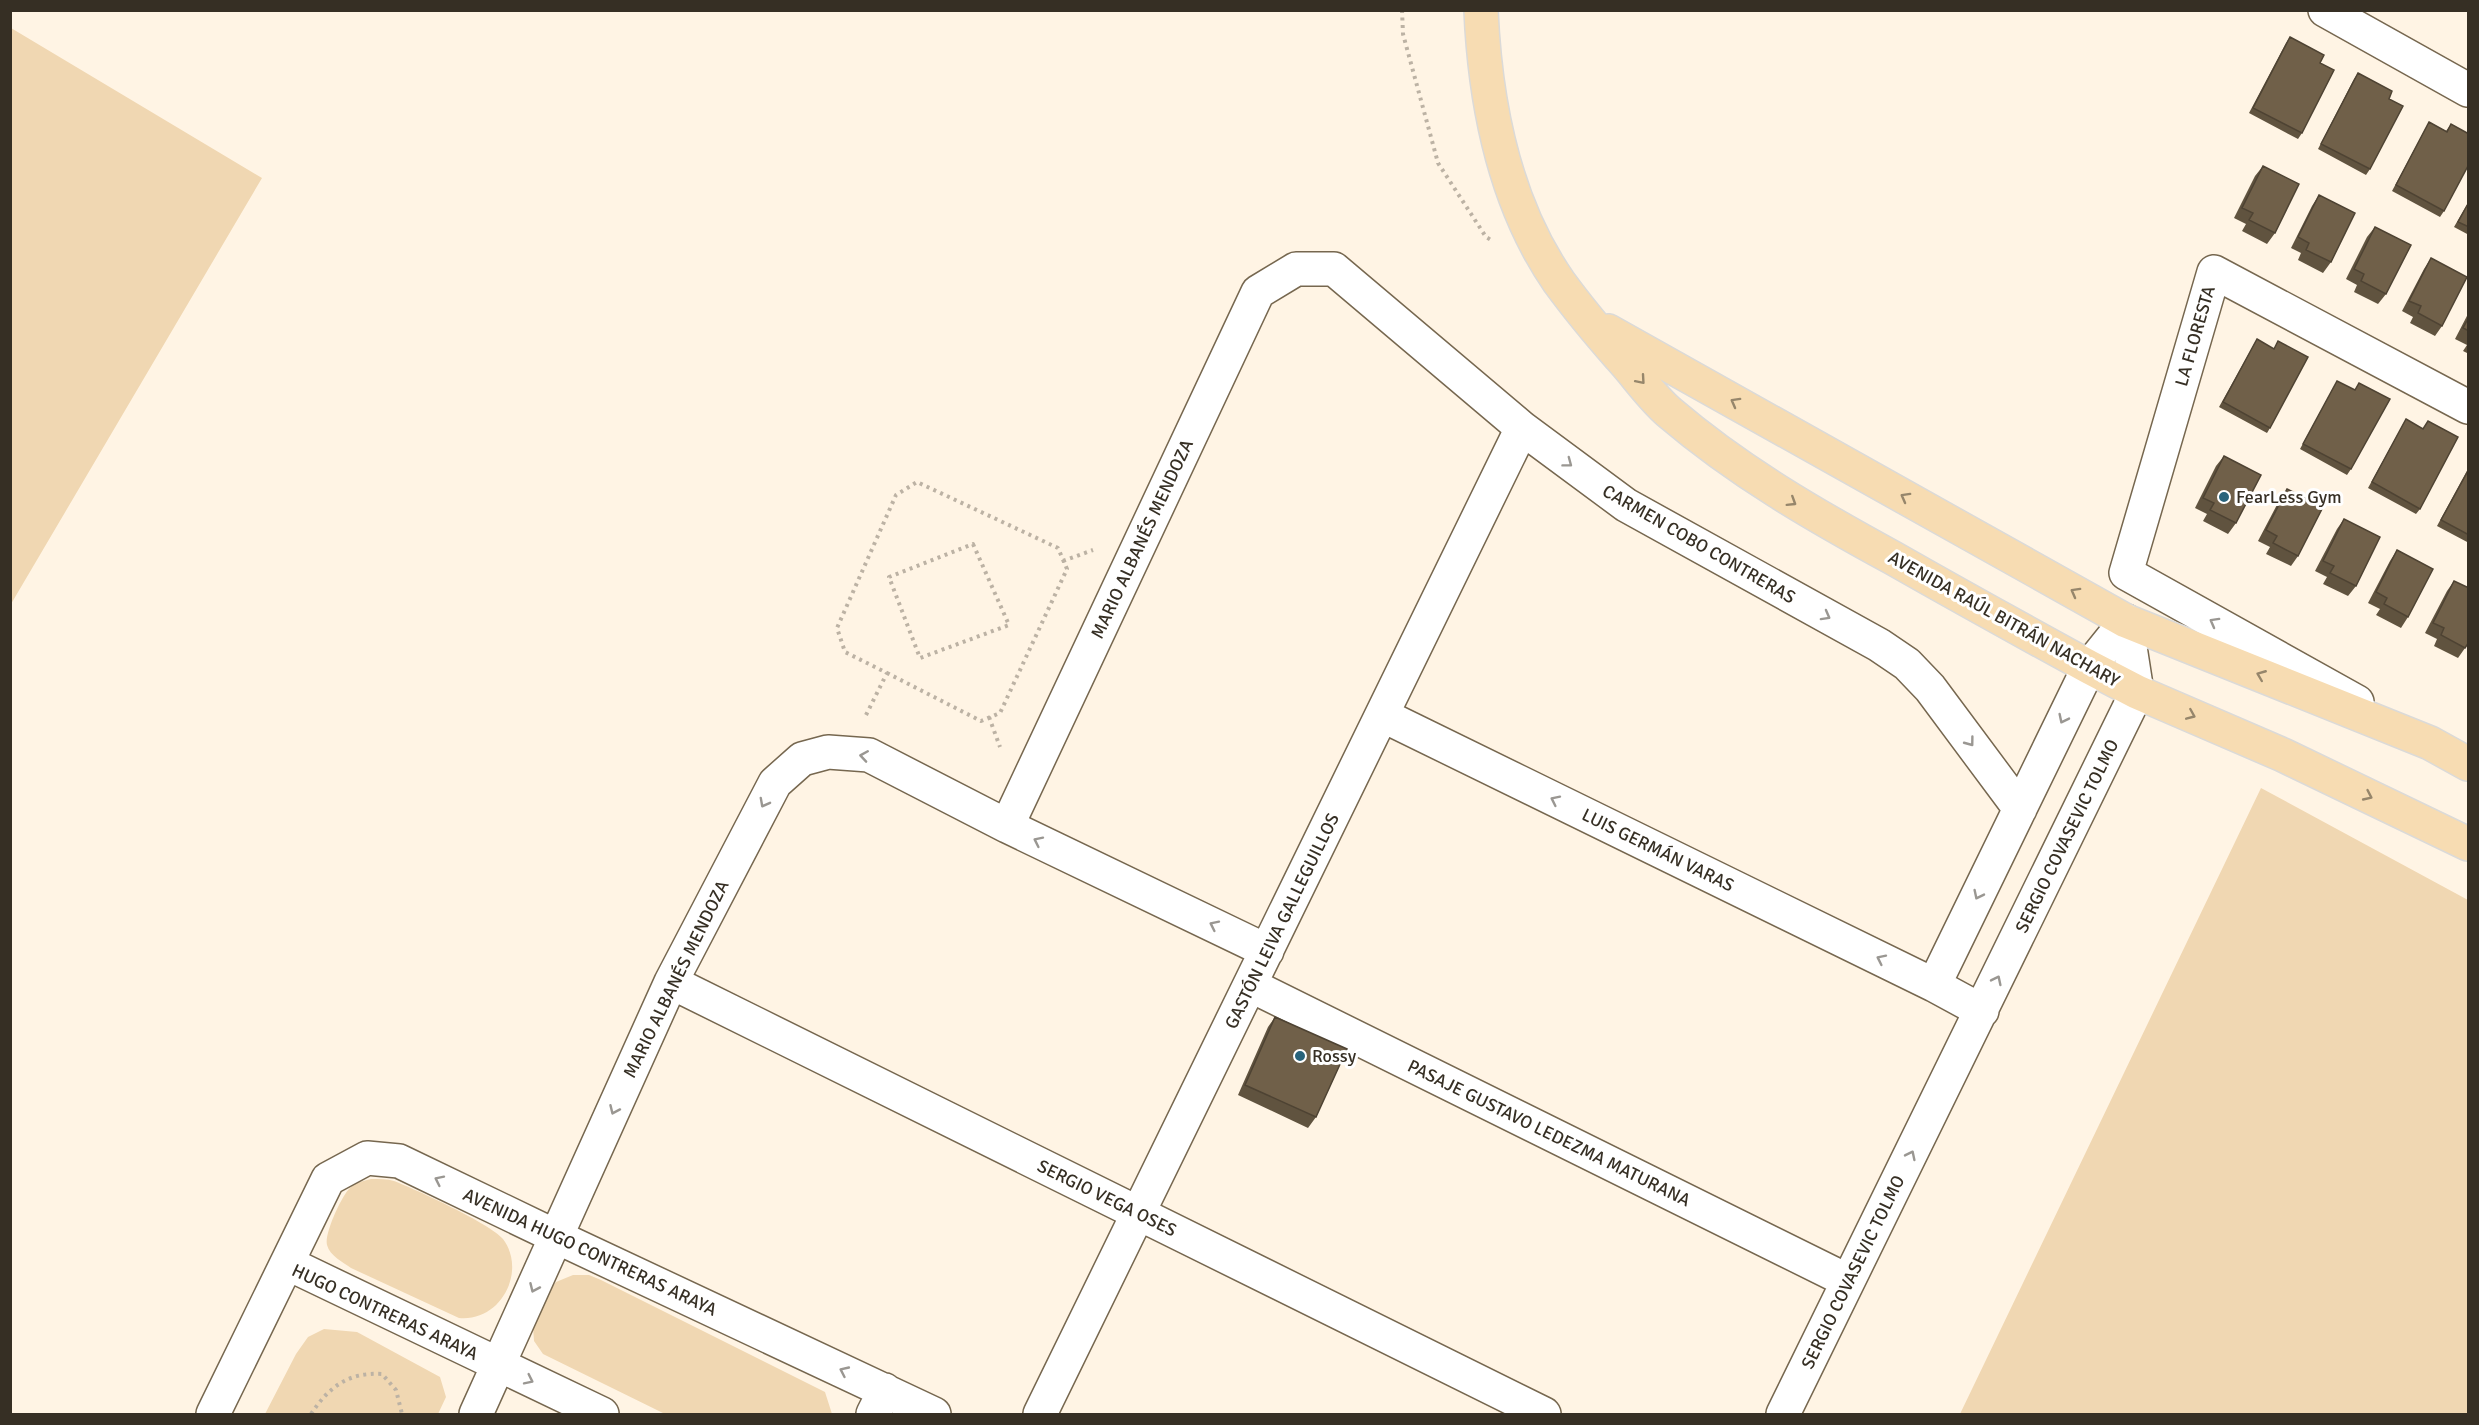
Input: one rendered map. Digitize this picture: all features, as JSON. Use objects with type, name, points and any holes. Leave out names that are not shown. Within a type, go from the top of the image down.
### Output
[{"type":"main road","name":"AVENIDA RAÚL BITRÁN NACHARY","points":[[1481,10],[1483,55],[1489,96],[1515,194],[1533,238],[1558,280],[1588,320],[1667,411],[1730,461],[1794,504],[2089,667],[2137,692],[2283,755],[2469,844]]},
{"type":"main road","name":"AVENIDA RAÚL BITRÁN NACHARY","points":[[1588,320],[2126,621],[2430,743],[2469,764]]},
{"type":"street","points":[[2325,10],[2469,90]]},
{"type":"street","name":"CARMEN COBO CONTRERAS","points":[[1296,269],[1334,269],[1522,428],[1626,505],[1869,640],[1907,664],[1930,688],[2020,809]]},
{"type":"street","name":"MARIO ALBANÉS MENDOZA","points":[[1007,826],[1258,292],[1296,269]]},
{"type":"street","name":"LA FLORESTA","points":[[2430,743],[2127,573],[2214,272],[2469,407]]},
{"type":"street","name":"GASTÓN LEIVA GALLEGUILLOS","points":[[1040,1414],[1522,428]]},
{"type":"street","points":[[1934,985],[2089,667],[2126,621]]},
{"type":"street","points":[[2126,621],[2137,692]]},
{"type":"street","name":"SERGIO COVASEVIC TOLMO","points":[[1783,1414],[2137,692]]},
{"type":"street","name":"LUIS GERMÁN VARAS","points":[[1382,716],[1934,985],[1982,1011]]},
{"type":"street","name":"MARIO ALBANÉS MENDOZA","points":[[476,1414],[670,982],[774,783],[802,759],[828,752],[869,755],[1007,826],[1267,951]]},
{"type":"street","name":"SERGIO VEGA OSES","points":[[670,982],[1544,1414]]},
{"type":"street","name":"PASAJE GUSTAVO LEDEZMA MATURANA","points":[[1250,985],[1848,1281]]},
{"type":"street","name":"AVENIDA HUGO CONTRERAS ARAYA","points":[[287,1263],[328,1179],[368,1158],[399,1161],[557,1238],[879,1402],[934,1414]]},
{"type":"street","name":"HUGO CONTRERAS ARAYA","points":[[213,1414],[287,1263],[602,1414]]},
{"type":"path","points":[[1402,10],[1403,34],[1438,163],[1486,237],[1495,242]]},
{"type":"path","points":[[917,482],[1058,548],[1067,569],[1000,713],[981,721],[887,673],[845,652],[837,628],[896,495],[917,482]]},
{"type":"path","points":[[973,544],[1009,625],[920,658],[889,578],[973,544]]},
{"type":"path","points":[[848,754],[887,673]]},
{"type":"path","points":[[311,1414],[319,1402],[344,1379],[364,1373],[382,1374],[396,1390],[402,1414]]},
{"type":"shaded area","points":[[11,28],[262,178],[11,604]]},
{"type":"shaded area","points":[[2261,788],[2468,900],[2468,1414],[1960,1414]]},
{"type":"shaded area","points":[[371,1179],[394,1181],[418,1191],[469,1216],[503,1239],[510,1252],[511,1279],[498,1303],[487,1312],[474,1317],[459,1318],[351,1268],[334,1256],[327,1245],[327,1240],[338,1206],[352,1186]]},
{"type":"shaded area","points":[[573,1275],[589,1275],[601,1280],[825,1392],[832,1414],[665,1414],[543,1354],[534,1341],[532,1312],[556,1282]]},
{"type":"shaded area","points":[[324,1329],[357,1332],[440,1377],[446,1397],[438,1414],[265,1414],[296,1354],[308,1337]]},
{"type":"building","points":[[2290,37],[2324,55],[2320,63],[2334,70],[2302,133],[2253,108]]},
{"type":"building","points":[[2358,73],[2392,91],[2389,99],[2403,106],[2370,169],[2321,144]]},
{"type":"building","points":[[2429,122],[2447,132],[2451,124],[2469,134],[2469,164],[2444,211],[2396,185]]},
{"type":"building","points":[[2263,166],[2299,184],[2275,233],[2249,220],[2253,213],[2242,208]]},
{"type":"building","points":[[2319,195],[2355,213],[2331,262],[2306,250],[2309,243],[2298,237]]},
{"type":"building","points":[[2469,202],[2469,227],[2458,222]]},
{"type":"building","points":[[2375,227],[2411,245],[2386,294],[2361,281],[2364,274],[2354,269]]},
{"type":"building","points":[[2431,258],[2467,277],[2442,326],[2418,313],[2421,306],[2409,301]]},
{"type":"building","points":[[2469,317],[2469,331],[2463,328]]},
{"type":"building","points":[[2257,339],[2274,349],[2278,341],[2308,357],[2270,428],[2223,402]]},
{"type":"building","points":[[2337,381],[2355,390],[2359,383],[2390,399],[2351,469],[2303,444]]},
{"type":"building","points":[[2406,419],[2423,429],[2428,421],[2458,437],[2420,509],[2372,482]]},
{"type":"building","name":"FearLess Gym","points":[[2224,456],[2261,475],[2236,523],[2210,510],[2214,503],[2203,498]]},
{"type":"building","points":[[2469,469],[2469,535],[2441,520]]},
{"type":"building","points":[[2287,489],[2323,507],[2298,556],[2273,543],[2277,536],[2266,530]]},
{"type":"building","points":[[2344,519],[2380,537],[2356,586],[2330,573],[2334,566],[2323,561]]},
{"type":"building","points":[[2397,550],[2433,569],[2408,617],[2384,604],[2387,598],[2376,592]]},
{"type":"building","points":[[2454,581],[2469,588],[2469,642],[2465,648],[2441,635],[2444,628],[2433,623]]},
{"type":"building","points":[[1275,1017],[1347,1049],[1316,1117],[1245,1085]]},
{"type":"place","name":"FearLess Gym","points":[[2224,497]]},
{"type":"place","name":"Rossy","points":[[1300,1056]]}]
